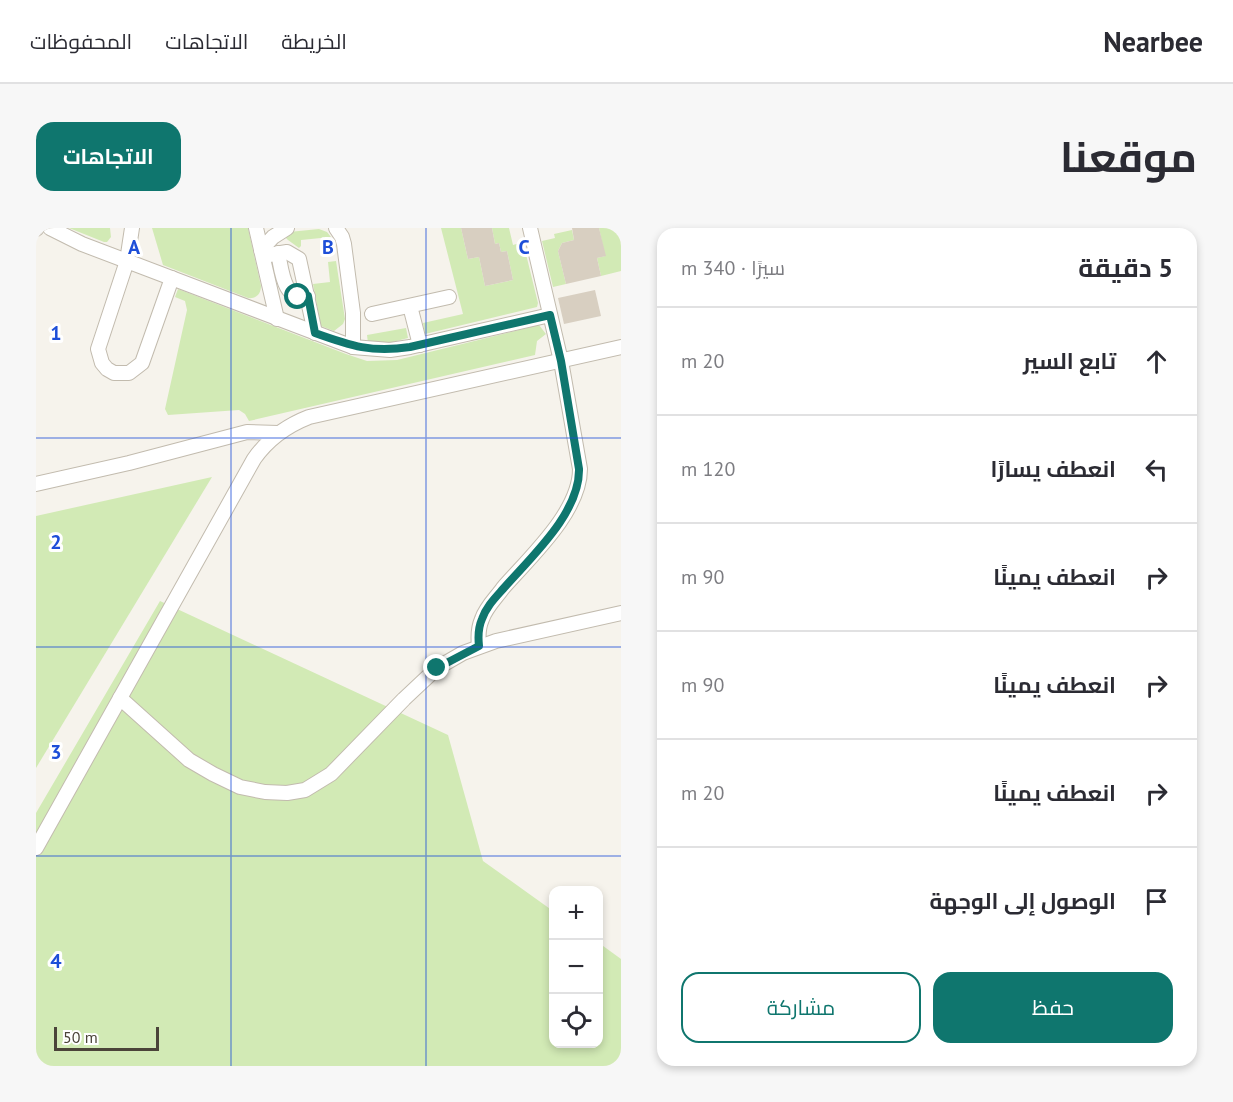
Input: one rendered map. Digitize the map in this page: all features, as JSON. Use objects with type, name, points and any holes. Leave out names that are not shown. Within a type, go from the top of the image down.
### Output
[{"type":"street","points":[[50,228],[66,237],[127,261],[353,347],[390,350],[550,315]]},
{"type":"street","points":[[132,228],[127,261],[98,349],[102,363],[114,373],[129,373],[142,363],[172,278]]},
{"type":"street","points":[[256,228],[278,319]]},
{"type":"street","points":[[262,253],[273,237],[287,228]]},
{"type":"street","points":[[336,228],[344,244],[353,314],[353,347]]},
{"type":"street","points":[[479,646],[479,627],[486,609],[557,525],[576,494],[580,481],[561,361],[530,228]]},
{"type":"street","points":[[262,253],[292,253],[299,259],[315,333]]},
{"type":"street","points":[[278,253],[287,288],[298,297],[308,296]]},
{"type":"street","points":[[372,314],[449,297]]},
{"type":"street","points":[[410,306],[420,345]]},
{"type":"street","points":[[36,848],[254,459],[278,433],[298,421],[321,414],[621,347]]},
{"type":"street","points":[[36,484],[129,463],[247,432],[278,433]]},
{"type":"street","points":[[120,698],[189,760],[213,774],[240,787],[287,793],[305,789],[331,774],[437,668],[479,646],[621,613]]},
{"type":"green space","points":[[69,228],[110,228],[111,237],[104,242]]},
{"type":"green space","points":[[152,228],[248,228],[261,286],[259,294],[248,298],[163,265]]},
{"type":"green space","points":[[441,228],[461,228],[468,259],[479,257],[485,286],[513,280],[507,251],[501,252],[499,243],[495,244],[492,228],[509,228],[513,245],[523,242],[538,303],[537,307],[425,334],[423,323],[463,314]]},
{"type":"green space","points":[[599,228],[621,228],[621,271],[601,276],[597,258],[605,256]]},
{"type":"green space","points":[[319,229],[327,232],[331,237],[301,240],[299,248],[285,237],[289,232]]},
{"type":"green space","points":[[572,230],[574,240],[562,243],[558,251],[566,284],[553,287],[542,241],[555,238],[554,234]]},
{"type":"green space","points":[[336,261],[345,319],[343,324],[334,331],[321,326],[313,284],[330,282],[328,262]]},
{"type":"green space","points":[[178,289],[367,361],[397,360],[539,325],[546,334],[537,341],[535,355],[249,421],[239,410],[168,415],[165,409],[187,310],[185,301],[175,297]]},
{"type":"green space","points":[[406,328],[408,338],[389,343],[368,343],[367,335]]},
{"type":"green space","points":[[212,477],[36,768],[36,516]]},
{"type":"green space","points":[[160,601],[448,735],[483,861],[549,908],[549,1048],[603,1048],[603,946],[621,959],[621,1066],[36,1066],[36,813]]},
{"type":"building","points":[[461,228],[492,228],[495,244],[499,243],[501,252],[507,251],[513,280],[485,286],[479,257],[468,259]]},
{"type":"building","points":[[572,228],[599,228],[606,256],[597,258],[601,276],[566,284],[558,251],[562,243],[574,240]]},
{"type":"building","points":[[595,290],[601,316],[564,324],[558,298]]},
{"type":"route","points":[[298,297],[308,296],[315,333],[353,347],[369,350],[410,347],[550,315],[561,361],[579,469],[580,481],[576,494],[557,525],[486,609],[479,627],[479,646],[437,668]]}]
